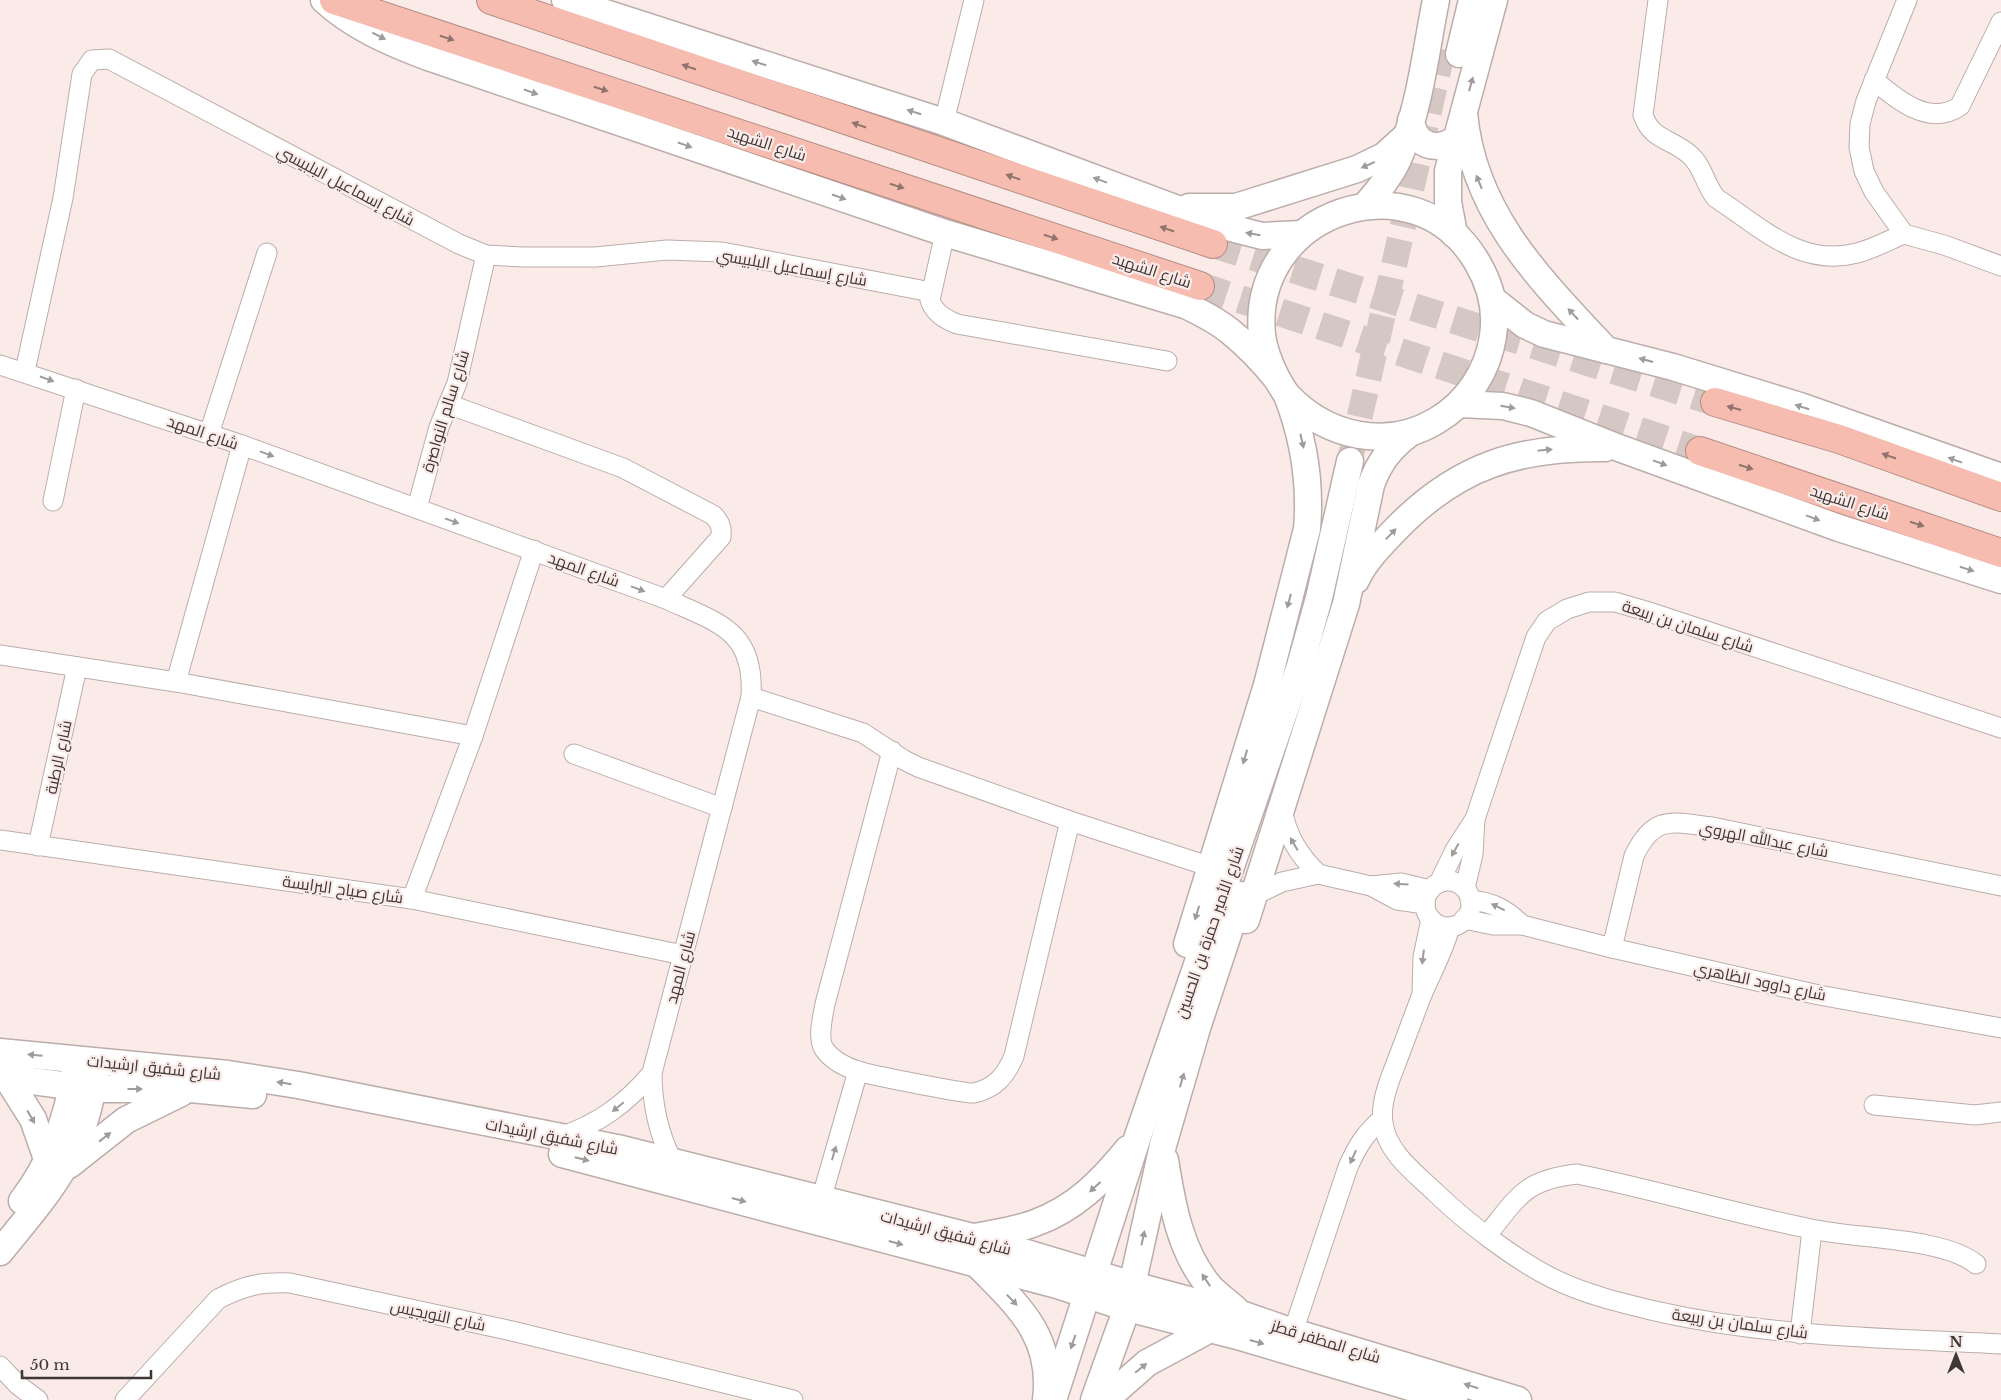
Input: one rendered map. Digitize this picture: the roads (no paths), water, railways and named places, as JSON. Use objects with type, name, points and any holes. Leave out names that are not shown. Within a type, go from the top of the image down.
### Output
[{"type":"highway","name":"شارع الشهيد","points":[[334,0],[1200,286]]},
{"type":"highway","points":[[491,0],[1213,244]]},
{"type":"highway","points":[[1715,402],[1839,439],[2001,497]]},
{"type":"highway","name":"شارع الشهيد","points":[[1700,451],[2001,553]]},
{"type":"street","points":[[324,0],[337,12],[358,26],[428,58],[945,233],[1185,305],[1210,316],[1233,334],[1282,387],[1322,423],[1343,432],[1365,436],[1388,437],[1410,433]]},
{"type":"street","points":[[564,0],[944,122],[1242,232],[1268,236],[1301,234]]},
{"type":"street","points":[[944,122],[974,0]]},
{"type":"street","points":[[1365,206],[1394,167],[1409,128],[1436,0]]},
{"type":"street","points":[[1456,0],[1451,51],[1472,0]]},
{"type":"street","points":[[1454,234],[1448,202],[1448,170],[1494,0]]},
{"type":"street","points":[[1658,0],[1643,115],[1647,126],[1654,134],[1679,146],[1691,156],[1700,169],[1709,190],[1716,198],[1793,249],[1811,255],[1831,257],[1857,253],[1904,234],[1944,245],[2001,266]]},
{"type":"street","points":[[1904,234],[1874,192],[1864,170],[1859,147],[1860,124],[1874,80],[1907,0]]},
{"type":"street","points":[[1874,80],[1907,104],[1926,113],[1940,114],[1952,111],[1960,106],[2001,22]]},
{"type":"street","name":"شارع إسماعيل البلبيسي","points":[[25,372],[63,198],[82,74],[92,60],[109,60],[458,244],[486,255],[572,258],[667,250],[722,252],[931,292]]},
{"type":"street","points":[[1464,113],[1472,162],[1486,198],[1495,214],[1557,297],[1606,350]]},
{"type":"street","points":[[1170,206],[1218,209],[1253,202],[1372,164],[1396,147],[1409,128]]},
{"type":"street","points":[[1409,128],[1413,130],[1418,139],[1427,145],[1437,147],[1447,145],[1456,139]]},
{"type":"street","points":[[1365,206],[1389,206],[1413,211],[1435,220],[1454,234],[1472,253],[1480,267],[1492,299],[1493,337],[1489,356],[1472,390],[1459,404],[1444,416],[1410,433],[1390,450],[1375,472],[1346,604],[1255,895],[1217,1005],[1207,1020],[1187,1026],[1172,1006],[1174,985],[1267,685],[1306,529],[1308,506],[1306,460],[1295,416],[1268,358],[1262,336],[1265,291],[1277,264],[1301,234],[1320,220],[1365,206]]},
{"type":"street","points":[[945,233],[931,292],[932,307],[946,319],[957,324],[1167,361]]},
{"type":"street","points":[[209,434],[267,253]]},
{"type":"street","name":"شارع سالم النواصرة","points":[[417,508],[435,439],[457,383],[486,255]]},
{"type":"street","points":[[1492,299],[1525,325],[1544,334],[1800,406],[2001,477]]},
{"type":"street","name":"شارع المهد","points":[[0,364],[242,445],[666,599],[722,624],[738,639],[751,667],[751,697],[652,1072],[652,1091],[658,1127],[672,1161]]},
{"type":"street","points":[[53,502],[76,389]]},
{"type":"street","points":[[448,404],[606,461],[657,484],[713,515],[719,521],[722,529],[721,537],[666,599]]},
{"type":"street","points":[[1459,404],[1483,404],[1513,408],[1839,528],[2001,580]]},
{"type":"street","points":[[176,682],[242,445]]},
{"type":"street","points":[[1346,604],[1361,568],[1410,514],[1437,491],[1504,458],[1539,451],[1575,448],[1619,448]]},
{"type":"street","name":"شارع الأمير حمزة بن الحسين","points":[[1053,1400],[1138,1136],[1187,1026],[1314,670],[1341,566],[1356,461]]},
{"type":"street","points":[[412,899],[473,736],[534,550]]},
{"type":"street","name":"شارع سلمان بن ربيعة","points":[[1422,995],[1423,957],[1431,899],[1455,850],[1475,819],[1536,637],[1547,621],[1567,609],[1589,602],[1615,602],[2001,728]]},
{"type":"street","points":[[0,655],[176,682],[473,736]]},
{"type":"street","name":"شارع الرطبة","points":[[38,846],[78,667]]},
{"type":"street","points":[[751,697],[863,733],[918,766],[1070,822],[1211,867]]},
{"type":"street","points":[[892,751],[825,1004],[822,1029],[823,1046],[832,1059],[858,1071],[972,1093],[993,1086],[1006,1073],[1014,1056],[1070,822]]},
{"type":"street","points":[[574,754],[722,808]]},
{"type":"street","points":[[1282,809],[1285,826],[1293,844],[1318,874]]},
{"type":"street","name":"شارع سلمان بن ربيعة","points":[[1468,894],[1475,819]]},
{"type":"street","name":"شارع عبدالله الهروي","points":[[1612,948],[1634,856],[1640,843],[1657,825],[1674,822],[1712,827],[2001,886]]},
{"type":"street","name":"شارع صياح البرايسة","points":[[0,840],[412,899],[683,955]]},
{"type":"street","points":[[1255,895],[1282,882],[1318,874],[1371,886],[1401,883],[1431,899],[1437,924],[1457,923],[1470,910],[1468,894],[1453,882],[1431,899]]},
{"type":"street","name":"شارع داوود الظاهري","points":[[1468,894],[1499,906],[1512,914],[1522,925]]},
{"type":"street","name":"شارع سلمان بن ربيعة","points":[[1457,923],[1422,995],[1389,1082],[1382,1119],[1385,1133],[1404,1163],[1445,1202],[1487,1235],[1552,1278],[1619,1302],[1702,1321],[1800,1334],[2001,1344]]},
{"type":"street","name":"شارع داوود الظاهري","points":[[1457,923],[1522,925],[1612,948],[1819,995],[2001,1028]]},
{"type":"street","name":"شارع الأمير حمزة بن الحسين","points":[[1094,1400],[1130,1296],[1187,1026]]},
{"type":"street","name":"شارع شفيق ارشيدات","points":[[0,1052],[228,1074],[298,1085],[558,1145],[684,1185],[1057,1285],[1091,1285]]},
{"type":"street","points":[[0,1252],[46,1196],[57,1163],[66,1114],[83,1088],[87,1061]]},
{"type":"street","points":[[821,1200],[858,1071]]},
{"type":"street","name":"شارع المهد","points":[[558,1145],[611,1113],[626,1101],[652,1072]]},
{"type":"street","points":[[3,1078],[33,1120],[57,1163]]},
{"type":"street","name":"شارع شفيق ارشيدات","points":[[3,1078],[83,1088],[190,1089],[244,1094],[558,1145],[672,1161],[973,1237],[1091,1285]]},
{"type":"street","points":[[0,1228],[31,1189],[57,1163],[149,1107],[190,1089]]},
{"type":"street","points":[[1874,1105],[1975,1115],[2001,1112]]},
{"type":"street","points":[[1293,1332],[1348,1167],[1358,1144],[1368,1130],[1382,1119]]},
{"type":"street","points":[[973,1237],[1034,1224],[1076,1202],[1105,1178],[1138,1136]]},
{"type":"street","points":[[1163,1145],[1170,1195],[1185,1243],[1210,1287],[1241,1314]]},
{"type":"street","points":[[1487,1235],[1522,1192],[1539,1181],[1577,1174],[1812,1230],[1941,1248],[1967,1257],[1976,1264]]},
{"type":"street","points":[[1800,1334],[1812,1230]]},
{"type":"street","points":[[978,1265],[1016,1304],[1032,1326],[1045,1366],[1046,1400]]},
{"type":"street","name":"شارع النويجيس","points":[[125,1400],[218,1299],[236,1290],[260,1282],[290,1283],[464,1320],[754,1395],[793,1400]]},
{"type":"street","points":[[1091,1285],[1130,1296]]},
{"type":"street","name":"شارع المظفر قطز","points":[[1130,1296],[1241,1314],[1293,1332],[1518,1400]]},
{"type":"street","name":"شارع المظفر قطز","points":[[1130,1296],[1210,1329],[1408,1393],[1454,1400]]},
{"type":"street","points":[[1105,1400],[1147,1363],[1210,1329]]},
{"type":"street","points":[[0,1366],[18,1385],[38,1400]]},
{"type":"street","points":[[0,1378],[18,1385]]},
{"type":"tunnel","points":[[1351,455],[1443,49]]},
{"type":"tunnel","points":[[1213,244],[1715,402]]},
{"type":"tunnel","points":[[1200,286],[1700,451]]}]
